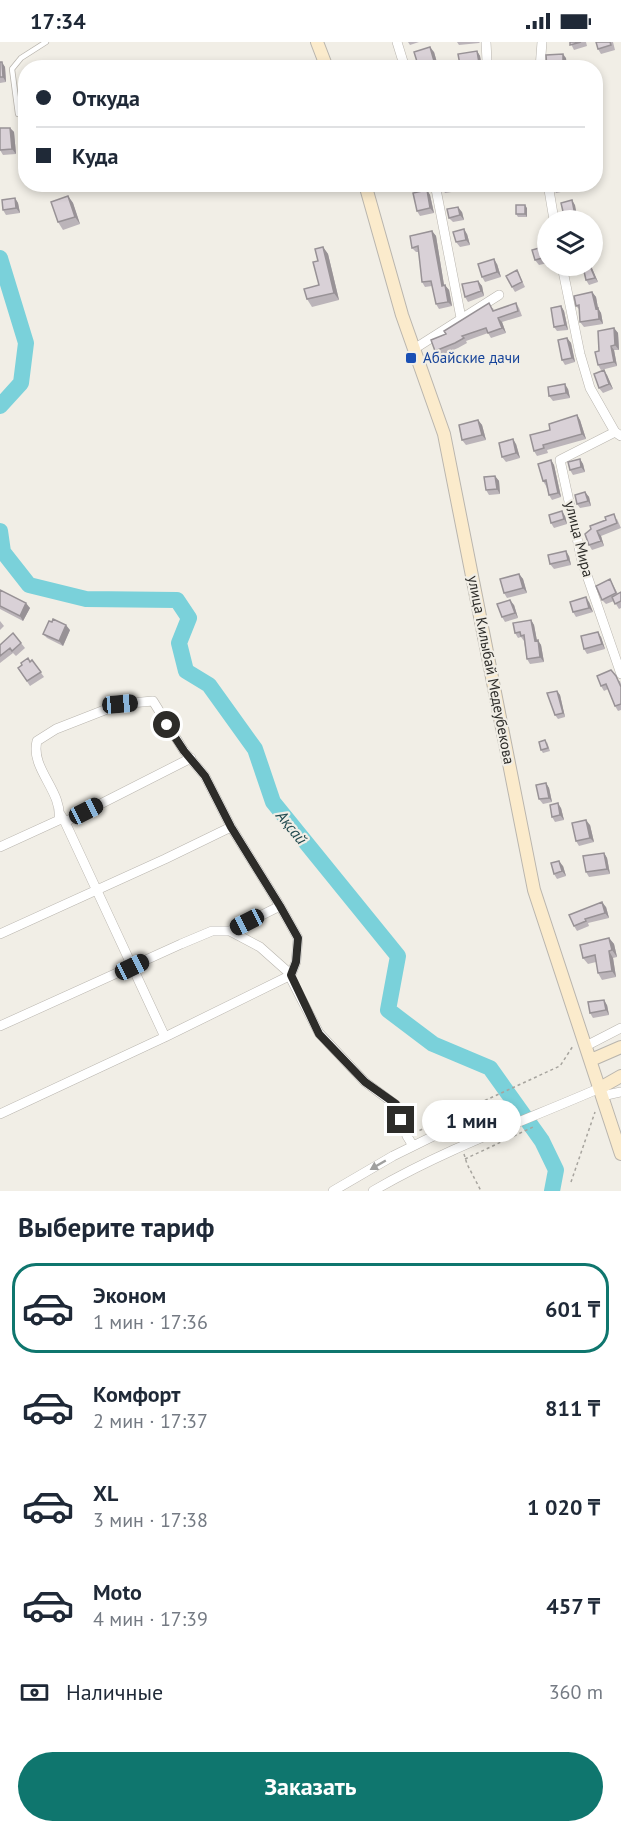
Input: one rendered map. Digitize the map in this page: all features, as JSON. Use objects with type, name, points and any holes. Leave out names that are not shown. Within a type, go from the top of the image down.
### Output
[{"type":"main road","points":[[317,42],[324,60]]},
{"type":"main road","name":"улица Килыбай Медеубекова","points":[[367,192],[402,315],[444,434],[534,890],[591,1060],[612,1094],[621,1154]]},
{"type":"main road","points":[[591,1060],[621,1047]]},
{"type":"main road","points":[[612,1094],[621,1076]]},
{"type":"street","points":[[397,42],[403,60]]},
{"type":"street","points":[[486,42],[487,60]]},
{"type":"street","points":[[541,60],[542,42]]},
{"type":"street","points":[[437,192],[461,318]]},
{"type":"street","points":[[549,192],[552,210]]},
{"type":"street","points":[[564,276],[580,354],[590,388],[618,434]]},
{"type":"street","points":[[414,348],[500,295]]},
{"type":"street","name":"улица Мира","points":[[618,434],[560,460],[582,561],[621,674]]},
{"type":"street","points":[[0,1114],[165,1037],[291,975],[296,962],[298,938],[231,827],[205,776],[191,759],[153,701],[120,704],[56,729],[37,741],[34,753],[60,808],[62,818],[165,1037]]},
{"type":"street","points":[[0,847],[191,759]]},
{"type":"street","points":[[0,934],[231,827]]},
{"type":"street","points":[[0,1026],[212,931],[230,931],[280,906]]},
{"type":"street","points":[[230,931],[260,947],[291,975],[319,1034],[365,1082],[396,1104],[407,1137],[413,1146]]},
{"type":"street","points":[[586,1046],[621,1028]]},
{"type":"street","points":[[373,1191],[478,1138],[573,1100],[612,1094]]},
{"type":"street","points":[[333,1191],[466,1114],[478,1138]]},
{"type":"lane","points":[[19,60],[46,42]]},
{"type":"lane","points":[[18,62],[12,69],[18,114]]},
{"type":"path","points":[[407,1137],[466,1114],[559,1067],[582,1033]]},
{"type":"path","points":[[465,1159],[481,1149],[534,1126]]},
{"type":"path","points":[[572,1182],[589,1128]]},
{"type":"path","points":[[464,1153],[481,1191]]},
{"type":"building","points":[[596,42],[610,42],[611,45],[598,49]]},
{"type":"building","points":[[430,47],[434,60],[416,60],[414,52]]},
{"type":"building","points":[[477,51],[478,60],[459,60],[458,54]]},
{"type":"building","points":[[563,54],[563,60],[546,60],[546,55]]},
{"type":"building","points":[[0,62],[2,62],[3,77],[0,77]]},
{"type":"building","points":[[0,128],[10,128],[12,149],[0,150]]},
{"type":"building","points":[[427,192],[430,208],[417,211],[413,193]]},
{"type":"building","points":[[68,196],[75,217],[58,222],[51,202]]},
{"type":"building","points":[[15,198],[16,208],[3,210],[2,200]]},
{"type":"building","points":[[572,200],[574,210],[563,210],[561,203]]},
{"type":"building","points":[[516,205],[525,205],[525,214],[516,214]]},
{"type":"building","points":[[458,207],[460,215],[449,218],[447,209]]},
{"type":"building","points":[[464,229],[466,240],[456,242],[453,232]]},
{"type":"building","points":[[432,231],[442,286],[445,285],[448,302],[436,304],[431,281],[422,282],[418,246],[412,248],[410,236]]},
{"type":"building","points":[[323,247],[334,293],[307,299],[304,289],[319,285],[313,262],[318,261],[315,249]]},
{"type":"building","points":[[537,249],[537,259],[535,260],[532,250]]},
{"type":"building","points":[[494,259],[497,272],[482,277],[478,264]]},
{"type":"building","points":[[517,270],[522,282],[512,287],[506,276]]},
{"type":"building","points":[[585,276],[595,278],[586,280]]},
{"type":"building","points":[[478,281],[481,291],[465,297],[462,284]]},
{"type":"building","points":[[592,292],[599,319],[580,322],[579,305],[576,306],[574,296]]},
{"type":"building","points":[[489,303],[493,311],[516,303],[518,311],[498,318],[502,328],[488,333],[486,328],[462,336],[464,338],[435,351],[431,340],[446,334],[444,331]]},
{"type":"building","points":[[561,306],[565,325],[554,327],[551,308]]},
{"type":"building","points":[[614,328],[615,345],[611,346],[614,362],[598,365],[595,352],[599,351],[598,331]]},
{"type":"building","points":[[567,338],[572,358],[562,360],[558,340]]},
{"type":"building","points":[[604,370],[609,384],[599,388],[594,374]]},
{"type":"building","points":[[565,384],[566,393],[549,396],[548,387]]},
{"type":"building","points":[[577,415],[582,434],[543,445],[544,448],[534,451],[530,435],[550,430],[549,424]]},
{"type":"building","points":[[478,420],[482,435],[462,440],[459,425]]},
{"type":"building","points":[[513,439],[516,453],[502,457],[499,443]]},
{"type":"building","points":[[580,459],[581,467],[570,470],[568,462]]},
{"type":"building","points":[[551,460],[558,493],[549,495],[546,480],[543,481],[538,464]]},
{"type":"building","points":[[495,476],[497,489],[486,490],[484,477]]},
{"type":"building","points":[[585,492],[588,501],[577,504],[575,495]]},
{"type":"building","points":[[562,511],[564,519],[551,523],[549,515]]},
{"type":"building","points":[[614,514],[617,523],[597,531],[601,541],[589,545],[585,534],[591,529],[590,526]]},
{"type":"building","points":[[566,551],[568,560],[550,564],[548,555]]},
{"type":"building","points":[[519,574],[523,588],[504,593],[500,579]]},
{"type":"building","points":[[610,579],[616,593],[602,600],[596,586]]},
{"type":"building","points":[[0,590],[26,603],[20,616],[0,606]]},
{"type":"building","points":[[621,592],[621,601],[615,604],[612,597]]},
{"type":"building","points":[[586,597],[589,608],[573,612],[570,602]]},
{"type":"building","points":[[510,600],[515,613],[502,617],[497,604]]},
{"type":"building","points":[[53,619],[66,625],[59,641],[43,634],[49,621],[52,622]]},
{"type":"building","points":[[531,620],[535,641],[538,640],[540,657],[527,659],[524,635],[521,636],[520,632],[515,633],[513,623]]},
{"type":"building","points":[[598,632],[602,644],[584,649],[581,636]]},
{"type":"building","points":[[13,633],[21,643],[12,651],[10,648],[0,656],[0,645]]},
{"type":"building","points":[[28,658],[41,672],[27,681],[18,668]]},
{"type":"building","points":[[611,670],[621,687],[621,704],[615,706],[606,684],[601,686],[597,676]]},
{"type":"building","points":[[557,691],[563,713],[555,715],[547,693]]},
{"type":"building","points":[[545,740],[548,748],[541,750],[539,742]]},
{"type":"building","points":[[546,783],[549,798],[539,799],[536,785]]},
{"type":"building","points":[[558,803],[560,815],[552,817],[550,805]]},
{"type":"building","points":[[586,820],[590,838],[576,841],[572,823]]},
{"type":"building","points":[[604,853],[607,869],[586,872],[583,856]]},
{"type":"building","points":[[559,861],[562,871],[554,874],[551,863]]},
{"type":"building","points":[[602,902],[605,913],[585,919],[586,921],[574,926],[569,915]]},
{"type":"building","points":[[609,938],[612,950],[609,951],[612,971],[598,973],[595,955],[583,958],[580,945]]},
{"type":"building","points":[[604,1000],[606,1010],[590,1013],[588,1002]]},
{"type":"waterway","name":"Ақсай","points":[[0,258],[26,343],[21,383],[0,406]]},
{"type":"waterway","name":"Ақсай","points":[[0,531],[3,552],[29,585],[86,599],[177,600],[189,618],[179,643],[186,671],[209,685],[255,749],[273,802],[398,956],[388,1010],[433,1044],[490,1068],[542,1141],[556,1170],[552,1191]]},
{"type":"place","name":"Абайские дачи","points":[[411,358]]},
{"type":"route","points":[[167,725],[184,751],[205,776],[231,827],[298,938],[296,962],[291,975],[319,1034],[365,1082],[396,1104],[401,1120]]}]
